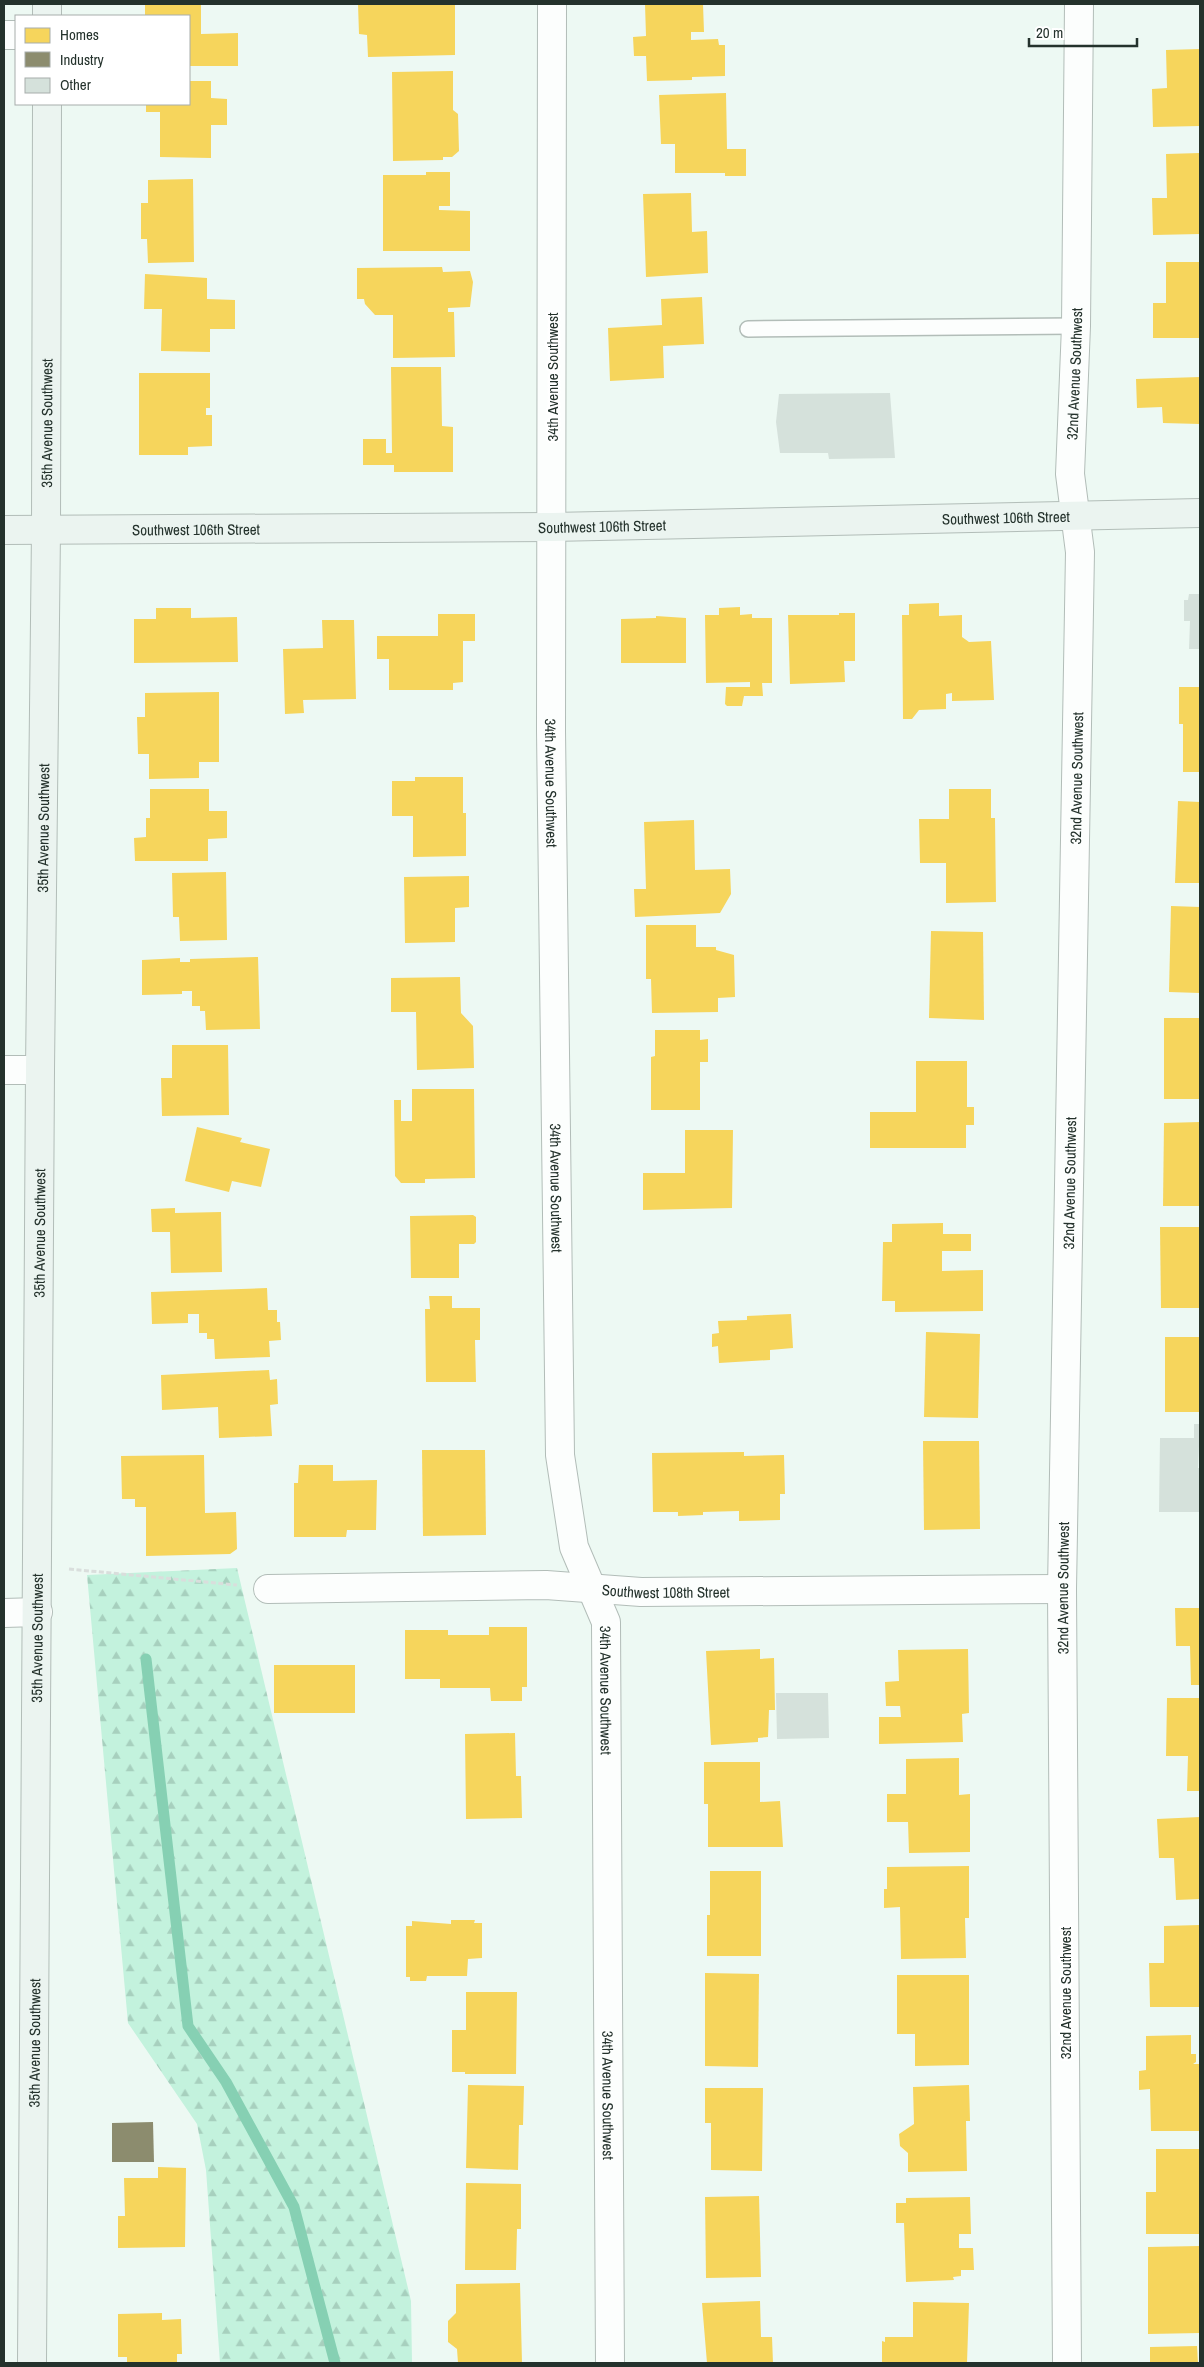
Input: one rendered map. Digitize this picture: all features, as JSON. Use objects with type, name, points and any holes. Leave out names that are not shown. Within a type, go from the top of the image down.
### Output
[{"type":"street","name":"34th Avenue Southwest","points":[[552,4],[551,731],[560,1454],[574,1546],[606,1622],[610,2363]]},
{"type":"street","name":"32nd Avenue Southwest","points":[[1067,2363],[1062,1589],[1080,552],[1070,474],[1076,326],[1079,4]]},
{"type":"street","name":"35th Avenue Southwest","points":[[32,2363],[40,1070],[46,530],[47,105]]},
{"type":"street","name":"Southwest 106th Street","points":[[4,530],[552,527],[1200,513]]},
{"type":"street","points":[[4,1070],[40,1070]]},
{"type":"street","name":"Southwest 108th Street","points":[[268,1589],[546,1584],[641,1592],[1062,1589]]},
{"type":"street","points":[[4,1613],[38,1612]]},
{"type":"lane","points":[[748,329],[1076,326]]},
{"type":"path","points":[[38,1568],[79,1570],[268,1589]]},
{"type":"green space","points":[[237,1568],[411,2301],[412,2363],[220,2363],[206,2170],[197,2124],[128,2023],[87,1575]]},
{"type":"building: Homes","points":[[145,4],[201,4],[201,34],[238,33],[238,66],[190,66],[190,15],[145,15]]},
{"type":"building: Homes","points":[[358,4],[455,4],[455,55],[368,57],[367,35],[359,34]]},
{"type":"building: Homes","points":[[645,4],[703,4],[704,32],[691,32],[691,40],[718,39],[719,45],[725,45],[725,76],[692,77],[692,80],[647,81],[646,56],[634,56],[633,37],[646,36]]},
{"type":"building: Homes","points":[[1200,49],[1200,126],[1153,127],[1152,89],[1167,88],[1166,50]]},
{"type":"building: Homes","points":[[453,71],[453,110],[458,114],[459,151],[452,157],[443,157],[443,160],[393,161],[392,72]]},
{"type":"building: Homes","points":[[190,81],[211,81],[211,98],[227,99],[227,125],[211,125],[211,158],[160,157],[160,112],[146,112],[146,105],[190,105]]},
{"type":"building: Homes","points":[[726,93],[727,149],[746,149],[746,176],[725,176],[725,173],[675,173],[675,144],[661,144],[659,95]]},
{"type":"building: Homes","points":[[1200,153],[1200,234],[1153,235],[1152,198],[1167,198],[1166,154]]},
{"type":"building: Homes","points":[[426,172],[450,172],[450,206],[439,206],[439,210],[470,211],[470,251],[383,251],[383,175],[426,175]]},
{"type":"building: Homes","points":[[193,179],[194,262],[148,263],[147,239],[141,239],[141,203],[148,203],[148,180]]},
{"type":"building: Homes","points":[[691,193],[692,232],[707,231],[708,273],[646,277],[643,194]]},
{"type":"building: Homes","points":[[1166,262],[1200,262],[1200,338],[1153,338],[1153,303],[1166,303]]},
{"type":"building: Homes","points":[[442,267],[443,272],[470,271],[473,282],[470,307],[448,308],[448,312],[454,312],[455,357],[393,358],[393,315],[375,315],[365,304],[364,299],[357,299],[357,268]]},
{"type":"building: Homes","points":[[145,274],[207,278],[207,299],[235,300],[235,329],[210,329],[210,352],[161,351],[162,309],[144,309]]},
{"type":"building: Homes","points":[[702,297],[704,344],[663,346],[664,378],[610,381],[608,328],[662,325],[661,299]]},
{"type":"building: Homes","points":[[391,367],[441,367],[442,426],[453,427],[453,472],[394,472],[394,465],[363,465],[363,439],[386,439],[386,453],[392,453]]},
{"type":"building: Homes","points":[[139,373],[210,373],[210,408],[206,408],[206,415],[212,415],[212,446],[188,447],[188,455],[139,455]]},
{"type":"building: Homes","points":[[1200,377],[1200,424],[1163,423],[1162,407],[1137,408],[1136,379]]},
{"type":"building: Homes","points":[[939,603],[939,616],[962,615],[962,637],[969,642],[991,641],[994,700],[952,701],[952,693],[946,694],[946,709],[919,710],[912,719],[903,719],[902,615],[909,615],[909,604]]},
{"type":"building: Homes","points":[[740,607],[740,615],[752,614],[752,618],[772,618],[772,683],[762,683],[763,696],[744,696],[742,706],[727,706],[725,704],[726,687],[750,687],[750,682],[706,683],[705,615],[719,615],[719,608]]},
{"type":"building: Homes","points":[[156,608],[191,608],[191,618],[237,617],[238,662],[134,663],[134,619],[156,619]]},
{"type":"building: Homes","points":[[839,613],[855,613],[855,661],[844,661],[845,682],[790,684],[788,615],[839,615]]},
{"type":"building: Homes","points":[[438,614],[475,614],[475,641],[463,641],[463,682],[453,683],[453,690],[389,690],[389,659],[377,659],[377,636],[438,636]]},
{"type":"building: Homes","points":[[656,616],[686,618],[686,663],[621,663],[621,619],[656,618]]},
{"type":"building: Homes","points":[[322,620],[354,620],[356,699],[303,700],[304,713],[285,714],[283,649],[323,648]]},
{"type":"building: Homes","points":[[1179,687],[1200,687],[1200,772],[1183,772],[1183,724],[1179,724]]},
{"type":"building: Homes","points":[[219,692],[219,762],[199,762],[199,778],[149,779],[149,754],[138,754],[137,717],[145,717],[145,693]]},
{"type":"building: Homes","points":[[415,777],[463,777],[463,813],[466,813],[466,856],[413,857],[413,816],[392,816],[392,781],[415,781]]},
{"type":"building: Homes","points":[[150,789],[209,789],[209,811],[227,811],[227,838],[208,839],[208,861],[135,861],[134,838],[146,837],[146,818],[150,818]]},
{"type":"building: Homes","points":[[949,789],[991,789],[991,818],[995,818],[996,902],[946,903],[946,863],[920,863],[919,819],[949,819]]},
{"type":"building: Homes","points":[[1178,801],[1200,802],[1200,883],[1175,883]]},
{"type":"building: Homes","points":[[694,820],[695,870],[730,869],[731,894],[720,913],[635,917],[634,889],[646,889],[644,822]]},
{"type":"building: Homes","points":[[226,872],[227,940],[180,941],[179,917],[173,917],[172,873]]},
{"type":"building: Homes","points":[[469,876],[469,907],[455,908],[455,942],[405,943],[404,877]]},
{"type":"building: Homes","points":[[1171,906],[1200,907],[1200,993],[1169,992]]},
{"type":"building: Homes","points":[[646,925],[696,925],[696,947],[716,947],[716,950],[734,955],[735,997],[718,998],[718,1012],[652,1013],[651,979],[646,979]]},
{"type":"building: Homes","points":[[931,931],[983,932],[984,1020],[929,1018]]},
{"type":"building: Homes","points":[[258,957],[260,1029],[206,1030],[205,1011],[200,1011],[200,1006],[192,1006],[192,991],[182,991],[182,994],[142,995],[142,960],[180,958],[180,962],[190,962],[190,959]]},
{"type":"building: Homes","points":[[460,977],[461,1013],[473,1026],[474,1068],[417,1070],[416,1012],[391,1012],[391,978]]},
{"type":"building: Homes","points":[[1164,1018],[1200,1018],[1200,1099],[1164,1099]]},
{"type":"building: Homes","points":[[655,1030],[700,1030],[700,1040],[708,1039],[708,1062],[700,1062],[700,1110],[651,1110],[651,1057],[655,1056]]},
{"type":"building: Homes","points":[[172,1045],[228,1045],[229,1115],[162,1116],[161,1078],[172,1078]]},
{"type":"building: Homes","points":[[916,1061],[967,1061],[967,1107],[974,1107],[974,1125],[966,1125],[966,1148],[870,1148],[870,1112],[916,1112]]},
{"type":"building: Homes","points":[[412,1089],[474,1089],[475,1178],[425,1179],[425,1183],[401,1183],[395,1176],[394,1100],[401,1100],[401,1121],[412,1121]]},
{"type":"building: Homes","points":[[1200,1122],[1200,1206],[1163,1206],[1164,1123]]},
{"type":"building: Homes","points":[[197,1127],[242,1138],[240,1142],[270,1149],[261,1187],[232,1181],[229,1192],[185,1181]]},
{"type":"building: Homes","points":[[685,1130],[733,1130],[732,1208],[643,1210],[643,1173],[685,1173]]},
{"type":"building: Homes","points":[[175,1208],[175,1213],[221,1212],[222,1272],[171,1273],[170,1232],[152,1232],[151,1209]]},
{"type":"building: Homes","points":[[473,1215],[476,1217],[476,1242],[474,1244],[459,1244],[459,1278],[411,1278],[410,1216]]},
{"type":"building: Homes","points":[[943,1223],[943,1234],[971,1234],[971,1251],[942,1251],[942,1271],[983,1270],[983,1311],[895,1312],[895,1301],[882,1301],[883,1242],[892,1242],[892,1224]]},
{"type":"building: Homes","points":[[1160,1227],[1200,1227],[1200,1308],[1161,1308]]},
{"type":"building: Homes","points":[[267,1288],[268,1310],[277,1310],[277,1322],[280,1322],[281,1340],[269,1341],[270,1357],[215,1359],[214,1339],[207,1339],[207,1333],[199,1333],[199,1314],[188,1314],[188,1323],[152,1324],[151,1292]]},
{"type":"building: Homes","points":[[429,1296],[452,1296],[452,1308],[480,1308],[480,1340],[475,1340],[476,1382],[426,1382],[425,1309],[430,1309]]},
{"type":"building: Homes","points":[[791,1314],[793,1348],[770,1350],[770,1360],[719,1363],[718,1346],[712,1347],[712,1334],[719,1333],[718,1321],[747,1320],[747,1316]]},
{"type":"building: Homes","points":[[926,1332],[980,1334],[978,1418],[924,1417]]},
{"type":"building: Homes","points":[[1165,1337],[1200,1337],[1200,1412],[1165,1412]]},
{"type":"building: Homes","points":[[269,1370],[270,1380],[277,1379],[278,1404],[270,1405],[272,1436],[219,1438],[218,1407],[162,1410],[161,1375]]},
{"type":"building: Homes","points":[[923,1441],[979,1441],[980,1529],[924,1530]]},
{"type":"building: Homes","points":[[422,1450],[485,1450],[486,1535],[423,1536]]},
{"type":"building: Homes","points":[[744,1452],[744,1456],[784,1455],[785,1494],[780,1494],[780,1520],[739,1521],[739,1511],[703,1512],[703,1515],[678,1516],[678,1512],[653,1512],[652,1453]]},
{"type":"building: Homes","points":[[204,1455],[205,1513],[236,1512],[237,1549],[230,1554],[146,1556],[146,1507],[135,1507],[135,1499],[122,1499],[121,1456]]},
{"type":"building: Homes","points":[[299,1465],[333,1465],[333,1481],[377,1480],[376,1530],[347,1530],[346,1537],[294,1537],[294,1483],[298,1483]]},
{"type":"building: Homes","points":[[1175,1608],[1200,1608],[1200,1685],[1191,1685],[1190,1646],[1176,1646]]},
{"type":"building: Homes","points":[[489,1627],[527,1627],[527,1687],[522,1687],[522,1701],[491,1701],[490,1688],[440,1688],[440,1679],[405,1679],[405,1630],[448,1630],[448,1635],[489,1635]]},
{"type":"building: Homes","points":[[760,1649],[760,1659],[774,1658],[775,1710],[769,1710],[768,1737],[758,1738],[758,1742],[711,1745],[706,1651]]},
{"type":"building: Homes","points":[[968,1649],[969,1713],[962,1714],[963,1742],[879,1744],[879,1717],[901,1717],[900,1706],[886,1706],[885,1682],[899,1681],[898,1650]]},
{"type":"building: Homes","points":[[274,1665],[355,1665],[355,1713],[274,1713]]},
{"type":"building: Homes","points":[[1167,1698],[1200,1698],[1200,1791],[1187,1791],[1188,1756],[1166,1756]]},
{"type":"building: Homes","points":[[515,1733],[516,1776],[521,1776],[522,1818],[466,1819],[465,1734]]},
{"type":"building: Homes","points":[[959,1758],[959,1795],[970,1794],[970,1852],[909,1853],[908,1822],[887,1822],[887,1794],[906,1794],[906,1759]]},
{"type":"building: Homes","points":[[704,1762],[760,1762],[760,1802],[780,1801],[783,1847],[708,1847],[708,1804],[704,1804]]},
{"type":"building: Homes","points":[[1200,1817],[1200,1899],[1176,1900],[1174,1858],[1159,1858],[1157,1819]]},
{"type":"building: Homes","points":[[969,1866],[969,1918],[965,1918],[966,1958],[901,1959],[900,1907],[884,1908],[884,1889],[887,1889],[887,1867]]},
{"type":"building: Homes","points":[[710,1871],[761,1871],[761,1956],[707,1956],[707,1915],[710,1915]]},
{"type":"building: Homes","points":[[451,1920],[475,1920],[474,1923],[482,1923],[482,1958],[468,1959],[467,1976],[427,1976],[426,1981],[410,1981],[410,1977],[406,1977],[406,1926],[412,1926],[412,1921],[451,1924]]},
{"type":"building: Homes","points":[[1200,1925],[1200,2007],[1150,2007],[1149,1963],[1164,1963],[1164,1926]]},
{"type":"building: Homes","points":[[705,1973],[759,1974],[758,2067],[705,2066]]},
{"type":"building: Homes","points":[[897,1975],[969,1975],[969,2065],[915,2066],[915,2034],[897,2034]]},
{"type":"building: Homes","points":[[466,1992],[517,1992],[516,2074],[465,2074],[465,2072],[452,2072],[452,2030],[466,2030]]},
{"type":"building: Homes","points":[[1191,2035],[1191,2054],[1196,2054],[1196,2062],[1193,2064],[1200,2064],[1200,2131],[1151,2131],[1150,2089],[1139,2090],[1139,2071],[1146,2070],[1146,2036]]},
{"type":"building: Homes","points":[[468,2085],[524,2086],[523,2125],[519,2125],[518,2170],[466,2168]]},
{"type":"building: Homes","points":[[969,2085],[970,2121],[966,2121],[967,2171],[908,2172],[908,2153],[900,2146],[899,2134],[914,2124],[913,2087]]},
{"type":"building: Homes","points":[[705,2088],[763,2088],[762,2171],[711,2170],[711,2123],[705,2123]]},
{"type":"building: Homes","points":[[1156,2149],[1200,2149],[1200,2234],[1146,2234],[1146,2192],[1156,2192]]},
{"type":"building: Homes","points":[[158,2167],[186,2168],[185,2247],[118,2248],[118,2216],[125,2216],[124,2178],[158,2178]]},
{"type":"building: Homes","points":[[466,2183],[521,2184],[521,2229],[517,2229],[516,2270],[465,2270]]},
{"type":"building: Homes","points":[[759,2196],[761,2277],[706,2278],[705,2197]]},
{"type":"building: Homes","points":[[970,2197],[971,2234],[959,2234],[959,2248],[973,2248],[974,2270],[961,2270],[961,2276],[953,2277],[954,2280],[906,2282],[904,2223],[896,2223],[896,2203],[906,2203],[906,2198]]},
{"type":"building: Homes","points":[[1200,2246],[1200,2333],[1148,2334],[1148,2247]]},
{"type":"building: Homes","points":[[520,2283],[522,2363],[458,2363],[457,2349],[448,2342],[448,2321],[456,2313],[456,2284]]},
{"type":"building: Homes","points":[[760,2301],[761,2337],[772,2337],[773,2363],[707,2363],[702,2303]]},
{"type":"building: Homes","points":[[913,2302],[969,2303],[967,2363],[882,2363],[882,2341],[885,2342],[885,2337],[913,2337]]},
{"type":"building: Homes","points":[[162,2313],[162,2320],[181,2319],[182,2354],[177,2354],[177,2363],[127,2363],[127,2357],[118,2357],[118,2314]]},
{"type":"building: Homes","points":[[1197,2346],[1198,2363],[1150,2363],[1150,2347]]},
{"type":"building: Industry","points":[[153,2122],[154,2162],[112,2162],[112,2123]]},
{"type":"building: Other","points":[[890,393],[895,458],[829,459],[828,453],[780,453],[776,422],[779,394]]},
{"type":"building: Other","points":[[1189,594],[1200,594],[1200,649],[1189,649],[1190,621],[1184,621],[1184,600],[1188,600]]},
{"type":"building: Other","points":[[1194,1424],[1200,1424],[1198,1468],[1200,1468],[1200,1512],[1159,1512],[1160,1438],[1194,1438]]},
{"type":"building: Other","points":[[776,1693],[828,1693],[829,1738],[777,1739]]},
{"type":"waterway","points":[[146,1659],[188,2026],[226,2082],[294,2207],[335,2363]]}]
